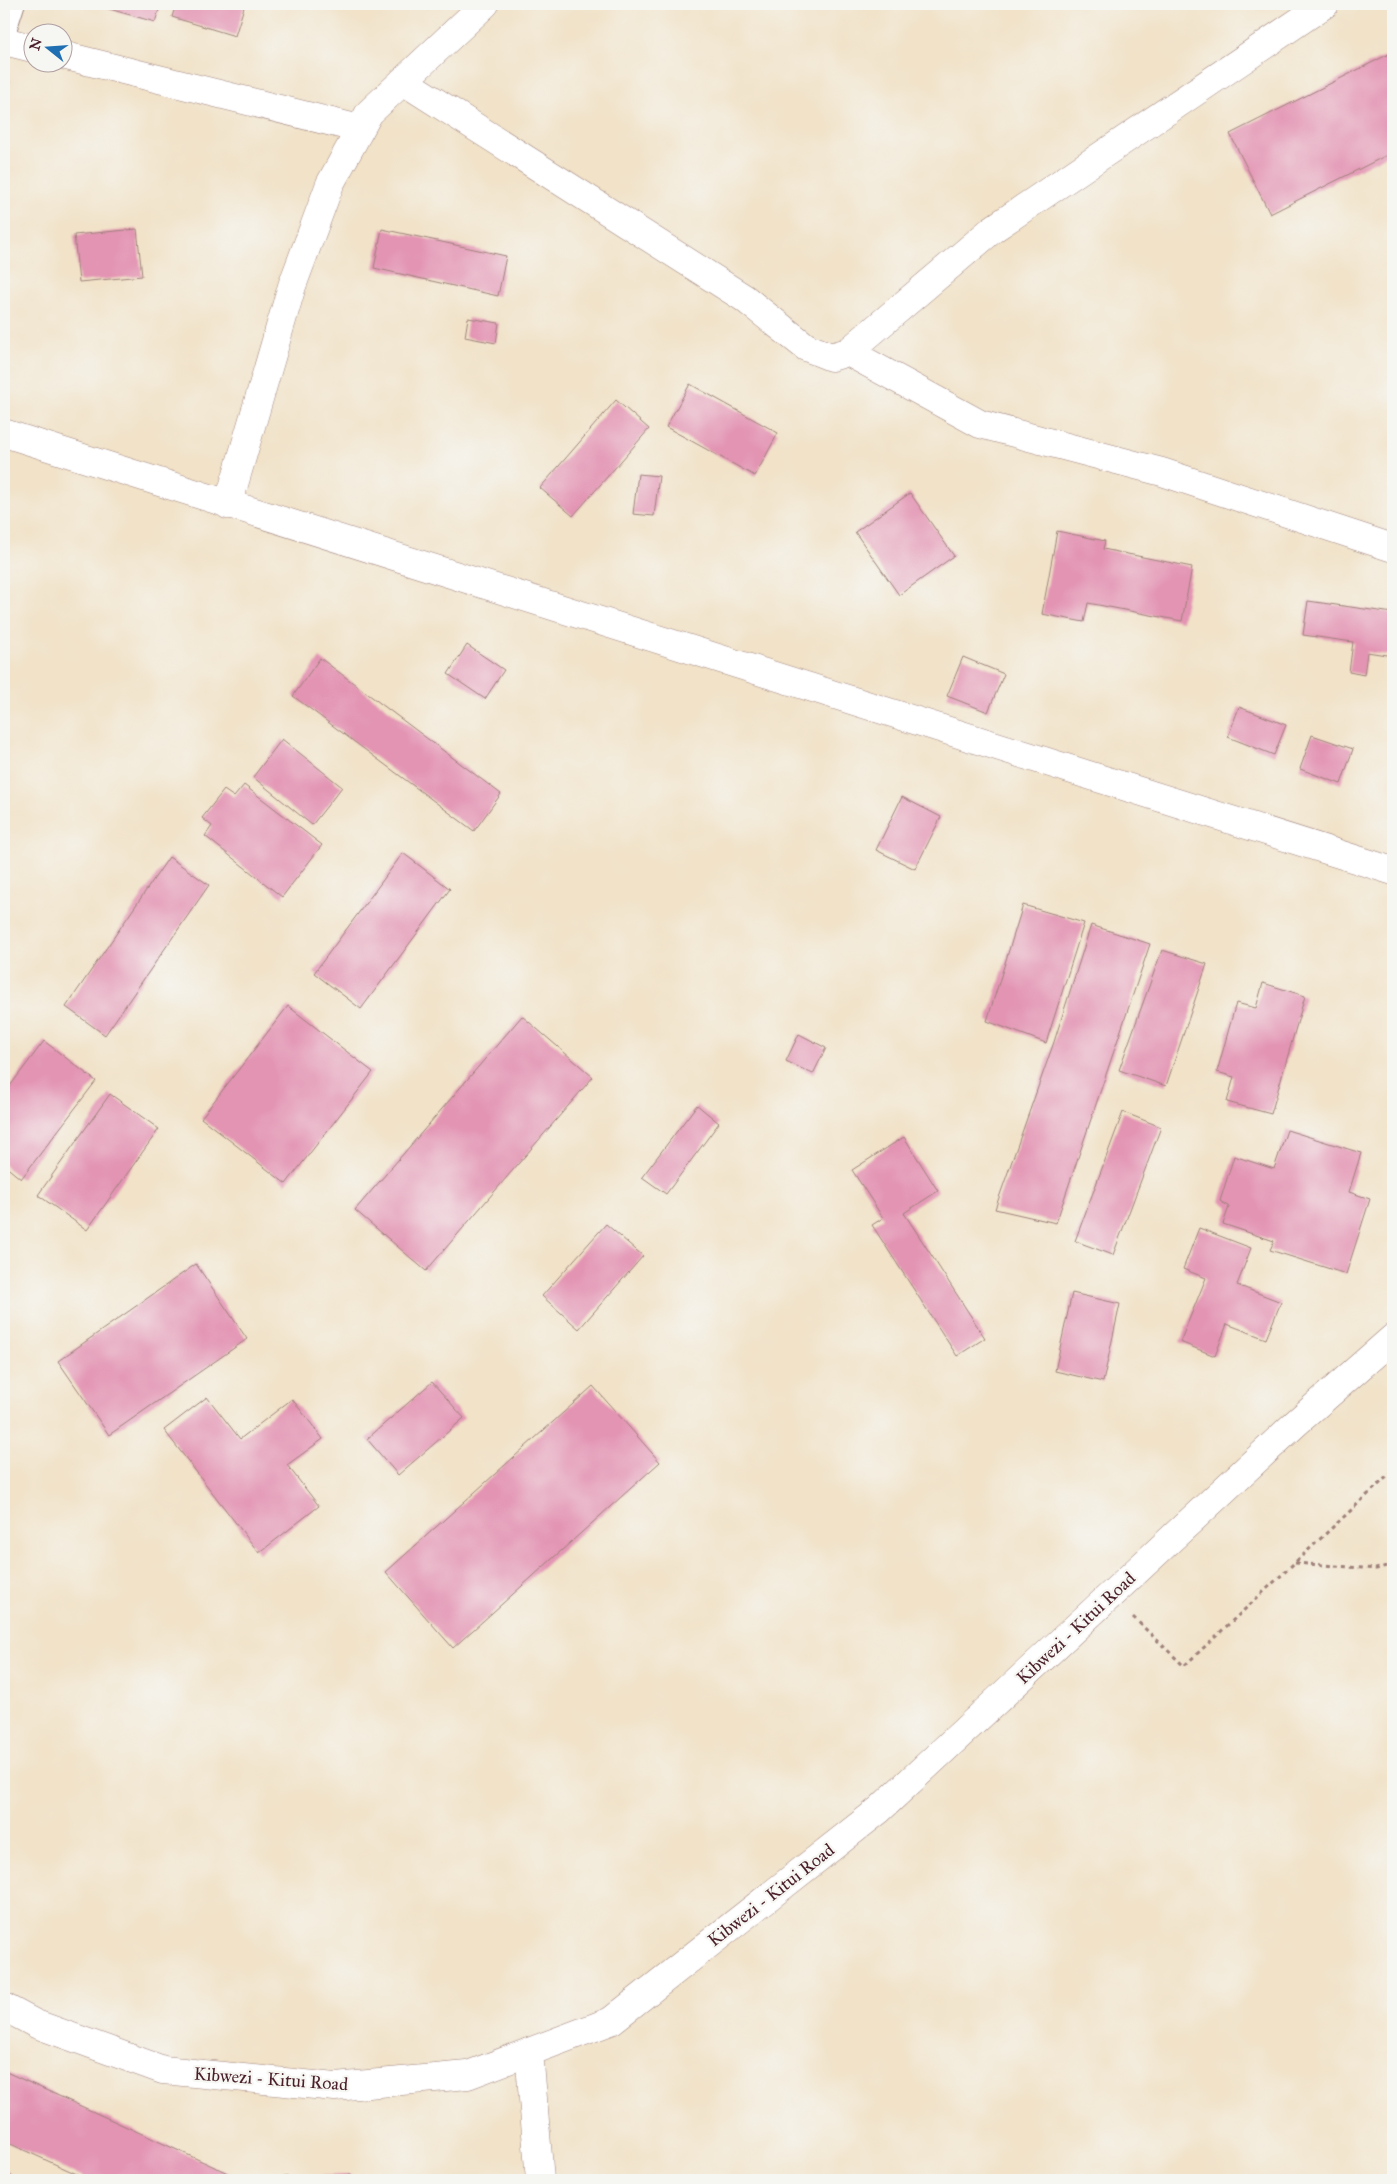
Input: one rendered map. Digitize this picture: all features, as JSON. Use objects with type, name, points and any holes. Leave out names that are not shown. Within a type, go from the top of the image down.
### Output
[{"type":"street","points":[[228,505],[292,286],[330,184],[370,112],[485,4]]},
{"type":"street","points":[[403,82],[744,298],[806,347],[831,357],[848,352],[993,229],[1325,4]]},
{"type":"street","points":[[4,40],[22,45]]},
{"type":"street","points":[[72,57],[360,129]]},
{"type":"street","points":[[848,352],[980,424],[1162,472],[1393,548]]},
{"type":"street","points":[[4,433],[1393,871]]},
{"type":"street","name":"Kibwezi - Kitui Road","points":[[4,2007],[36,2024],[163,2070],[335,2087],[468,2075],[611,2021],[879,1810],[1295,1424],[1393,1338]]},
{"type":"street","points":[[530,2052],[540,2180]]},
{"type":"lane","points":[[4,40],[15,4]]},
{"type":"path","points":[[1111,1595],[1184,1666],[1393,1471]]},
{"type":"path","points":[[1294,1563],[1376,1569],[1393,1564]]},
{"type":"building","points":[[92,4],[161,4],[155,22]]},
{"type":"building","points":[[176,4],[245,4],[235,36],[172,17]]},
{"type":"building","points":[[1389,54],[1393,62],[1393,152],[1270,214],[1230,134]]},
{"type":"building","points":[[4,80],[10,81],[4,102]]},
{"type":"building","points":[[137,229],[142,276],[79,282],[74,235]]},
{"type":"building","points":[[382,229],[506,256],[498,296],[374,268]]},
{"type":"building","points":[[468,318],[499,323],[496,343],[465,337]]},
{"type":"building","points":[[690,384],[778,433],[755,476],[666,427]]},
{"type":"building","points":[[616,400],[649,429],[573,516],[540,488]]},
{"type":"building","points":[[638,474],[659,476],[654,516],[633,514]]},
{"type":"building","points":[[910,493],[954,556],[899,595],[855,532]]},
{"type":"building","points":[[1057,531],[1105,541],[1103,549],[1192,567],[1182,621],[1088,603],[1084,622],[1042,614]]},
{"type":"building","points":[[1308,601],[1393,613],[1393,656],[1367,652],[1364,675],[1349,672],[1353,642],[1303,635]]},
{"type":"building","points":[[467,645],[504,670],[485,699],[448,674]]},
{"type":"building","points":[[963,657],[1004,674],[988,712],[947,696]]},
{"type":"building","points":[[320,658],[501,794],[474,831],[293,696]]},
{"type":"building","points":[[1239,707],[1286,725],[1274,755],[1228,737]]},
{"type":"building","points":[[1312,735],[1353,749],[1341,784],[1300,769]]},
{"type":"building","points":[[282,739],[342,787],[312,825],[253,777]]},
{"type":"building","points":[[244,785],[322,845],[282,897],[205,836],[212,826],[202,818],[224,790],[234,797]]},
{"type":"building","points":[[902,797],[941,817],[915,869],[876,850]]},
{"type":"building","points":[[403,853],[450,889],[361,1009],[314,973]]},
{"type":"building","points":[[169,857],[209,885],[105,1035],[66,1007]]},
{"type":"building","points":[[1023,905],[1084,923],[1046,1043],[987,1021]]},
{"type":"building","points":[[1091,925],[1150,944],[1056,1223],[995,1209],[1054,1042]]},
{"type":"building","points":[[1162,950],[1207,964],[1166,1086],[1119,1070]]},
{"type":"building","points":[[1263,983],[1305,996],[1271,1114],[1227,1102],[1234,1077],[1217,1072],[1236,1003],[1256,1008]]},
{"type":"building","points":[[288,1006],[373,1072],[286,1184],[201,1118]]},
{"type":"building","points":[[522,1016],[593,1077],[426,1271],[355,1210]]},
{"type":"building","points":[[799,1034],[826,1048],[813,1074],[786,1061]]},
{"type":"building","points":[[44,1041],[96,1081],[21,1179],[4,1165],[4,1094]]},
{"type":"building","points":[[110,1094],[159,1129],[87,1230],[38,1195]]},
{"type":"building","points":[[697,1105],[719,1123],[666,1194],[642,1177]]},
{"type":"building","points":[[1123,1112],[1161,1127],[1113,1255],[1075,1241]]},
{"type":"building","points":[[1287,1130],[1361,1153],[1349,1192],[1370,1199],[1346,1274],[1270,1250],[1274,1241],[1223,1224],[1229,1207],[1220,1201],[1234,1156],[1274,1169]]},
{"type":"building","points":[[904,1137],[938,1191],[904,1213],[985,1338],[957,1356],[872,1225],[883,1218],[852,1170]]},
{"type":"building","points":[[606,1224],[643,1256],[579,1329],[542,1296]]},
{"type":"building","points":[[1199,1228],[1251,1248],[1237,1285],[1281,1302],[1266,1339],[1227,1324],[1215,1356],[1180,1342],[1206,1278],[1183,1269]]},
{"type":"building","points":[[196,1264],[247,1339],[109,1435],[58,1361]]},
{"type":"building","points":[[1072,1293],[1120,1304],[1103,1382],[1055,1371]]},
{"type":"building","points":[[432,1382],[464,1418],[398,1475],[367,1439]]},
{"type":"building","points":[[593,1386],[660,1462],[453,1648],[386,1572]]},
{"type":"building","points":[[207,1397],[240,1439],[292,1399],[323,1439],[287,1465],[319,1506],[259,1553],[164,1430]]},
{"type":"building","points":[[4,2071],[243,2180],[90,2180],[4,2141]]},
{"type":"building","points":[[4,2168],[15,2180],[4,2180]]},
{"type":"building","points":[[351,2175],[351,2180],[250,2180],[249,2178]]}]
